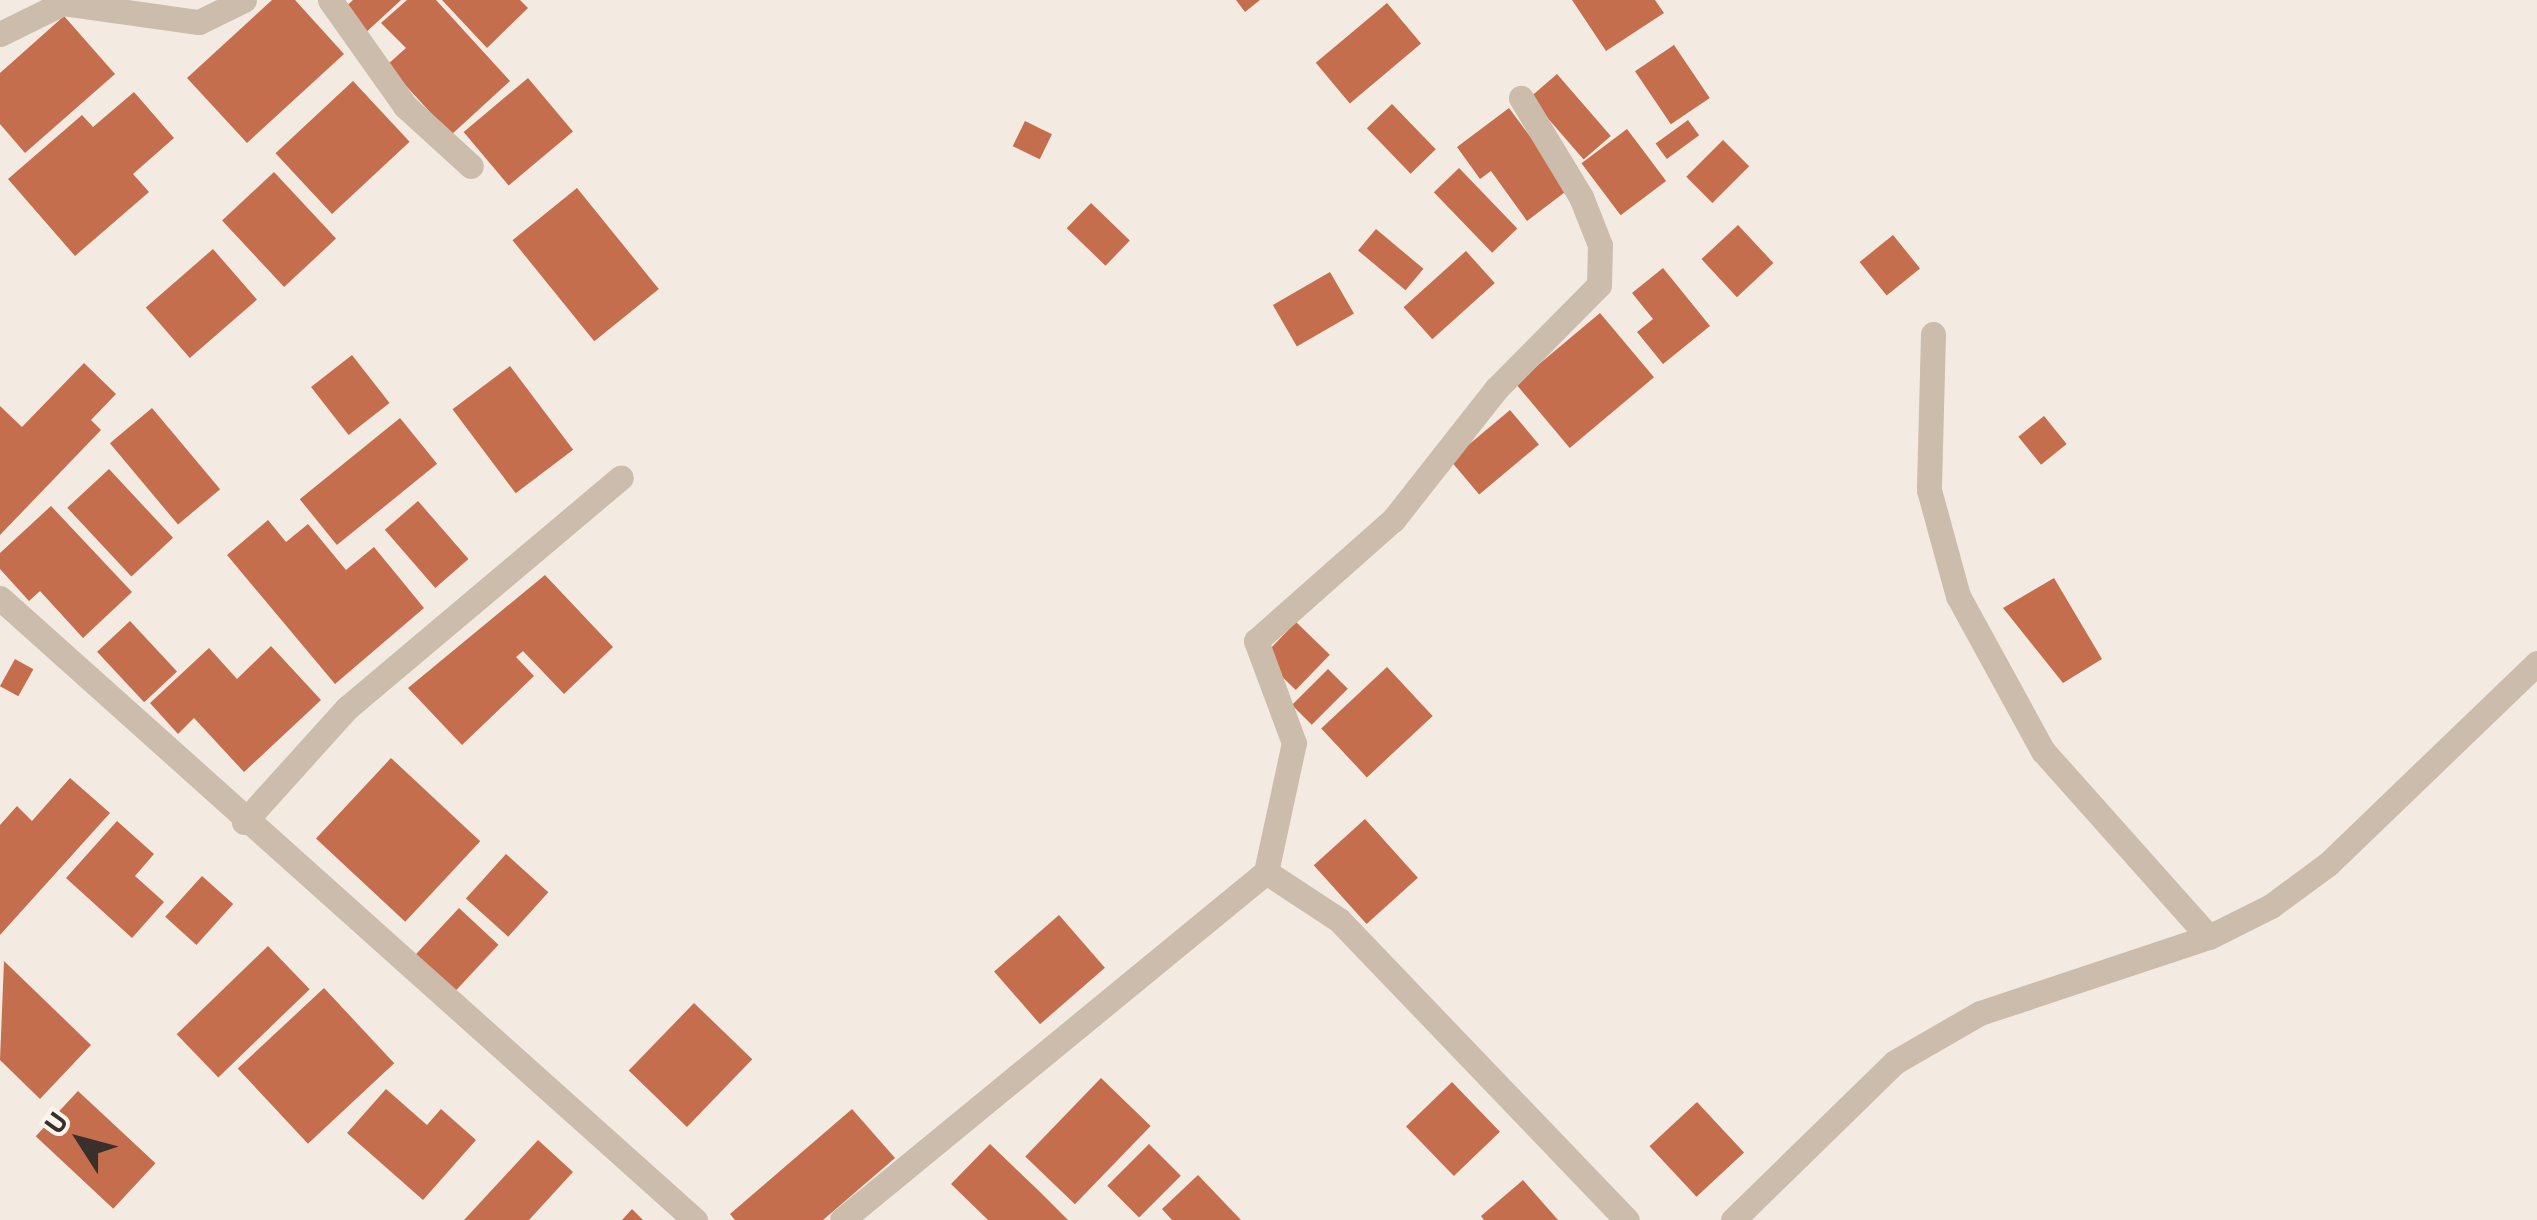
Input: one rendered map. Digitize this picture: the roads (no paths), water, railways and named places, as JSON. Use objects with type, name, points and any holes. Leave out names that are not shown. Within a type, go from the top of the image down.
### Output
[{"type":"street","points":[[0,34],[63,3],[199,22],[244,0]]},
{"type":"street","points":[[330,0],[405,106],[471,166]]},
{"type":"street","points":[[842,1220],[1266,872],[1294,743],[1256,642],[1393,520],[1496,390],[1599,285],[1600,245],[1581,196],[1521,98]]},
{"type":"street","points":[[1933,334],[1929,490],[1958,596],[2043,751],[2209,938]]},
{"type":"street","points":[[244,822],[347,708],[621,476]]},
{"type":"street","points":[[0,598],[244,822],[695,1220]]},
{"type":"street","points":[[1733,1220],[1895,1062],[1980,1013],[2209,938],[2328,864],[2537,663]]},
{"type":"street","points":[[1266,872],[1338,920],[1626,1220]]}]
